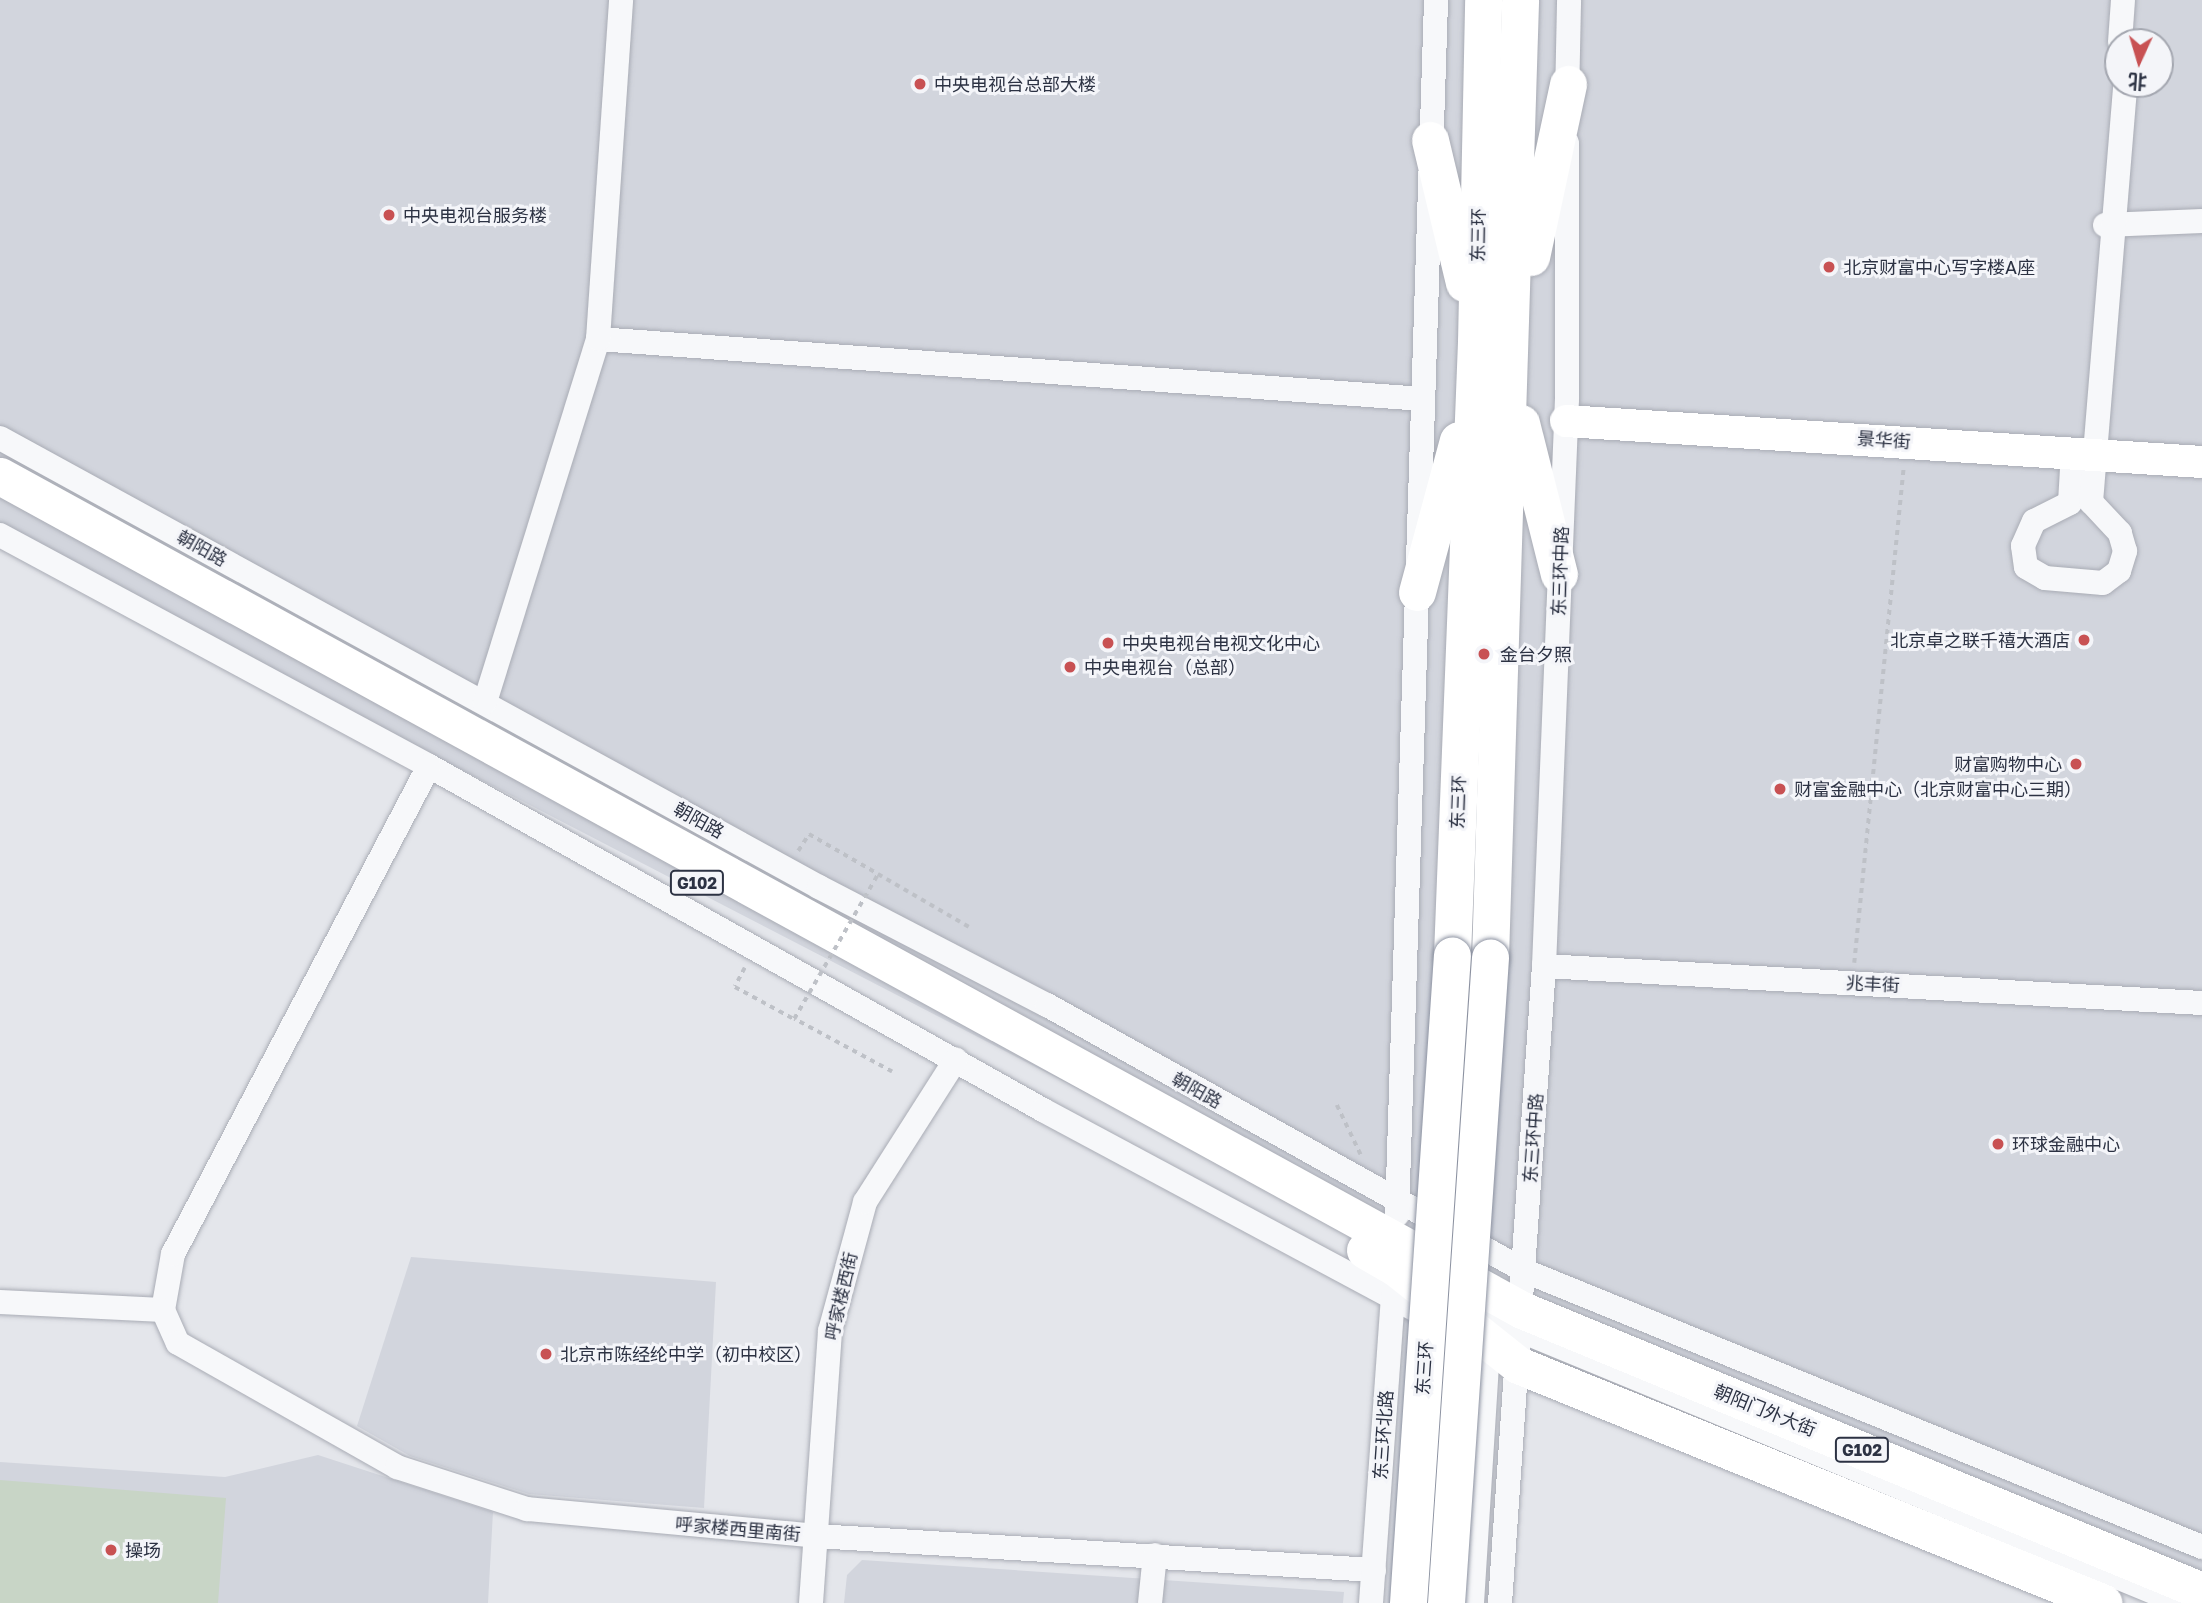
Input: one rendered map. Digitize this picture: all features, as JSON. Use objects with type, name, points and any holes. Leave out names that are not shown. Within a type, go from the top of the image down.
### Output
[{"type":"highway","name":"东三环","points":[[1446,1603],[1490,957],[1493,380],[1476,342],[1483,0]]},
{"type":"highway","name":"东三环","points":[[1408,1603],[1493,380],[1512,344],[1520,0]]},
{"type":"highway","points":[[1512,344],[1567,84]]},
{"type":"highway","points":[[1430,140],[1476,342]]},
{"type":"highway","points":[[1493,380],[1559,574]]},
{"type":"highway","points":[[1417,592],[1493,380]]},
{"type":"highway","name":"朝阳路","points":[[0,476],[1395,1268]]},
{"type":"highway","name":"G102","points":[[0,499],[1502,1329],[2104,1603]]},
{"type":"highway","name":"G102","points":[[1395,1268],[1502,1329]]},
{"type":"highway","name":"朝阳门外大街","points":[[1502,1329],[2202,1591]]},
{"type":"main road","name":"景华街","points":[[1566,410],[1906,442],[2089,445],[2202,441]]},
{"type":"main road","name":"景华街","points":[[1566,410],[2089,445],[2202,462]]},
{"type":"street","points":[[485,702],[598,339],[621,0]]},
{"type":"street","points":[[1398,1202],[1436,0]]},
{"type":"street","name":"东三环中路","points":[[1502,1329],[1525,1271],[1544,966],[1566,410],[1569,0]]},
{"type":"street","points":[[2121,28],[2123,0]]},
{"type":"street","points":[[2129,28],[2132,0]]},
{"type":"street","points":[[2110,222],[2116,98]]},
{"type":"street","points":[[2089,445],[2070,503],[2035,521],[2023,546],[2026,567],[2045,578],[2103,583],[2119,571],[2125,551],[2120,533],[2091,502],[2089,445],[2123,98]]},
{"type":"street","points":[[2110,222],[2202,214]]},
{"type":"street","points":[[2110,222],[2202,221]]},
{"type":"street","points":[[598,339],[1422,399]]},
{"type":"street","name":"朝阳路","points":[[0,438],[819,887],[1047,1005],[1525,1271]]},
{"type":"street","points":[[0,535],[429,766],[526,824],[957,1059],[1043,1110],[1395,1268]]},
{"type":"street","points":[[0,1302],[163,1310],[173,1254],[429,766]]},
{"type":"street","name":"兆丰街","points":[[1544,966],[2202,1003]]},
{"type":"street","name":"呼家楼西街","points":[[811,1603],[830,1331],[865,1202],[957,1059]]},
{"type":"street","name":"东三环北路","points":[[1371,1603],[1398,1202]]},
{"type":"street","points":[[1493,1254],[1502,1329],[1516,1402],[1500,1603]]},
{"type":"street","points":[[1525,1271],[2202,1547]]},
{"type":"street","name":"呼家楼西里南街","points":[[163,1310],[178,1343],[397,1466],[527,1509],[816,1536],[1374,1570]]},
{"type":"street","points":[[1472,1603],[1485,1399],[1502,1329]]},
{"type":"street","points":[[1502,1329],[2180,1603]]},
{"type":"street","points":[[1386,1389],[1516,1402]]},
{"type":"street","points":[[1150,1603],[1155,1555]]},
{"type":"path","points":[[1852,983],[1906,442]]},
{"type":"path","points":[[809,834],[969,927]]},
{"type":"path","points":[[794,1019],[878,874]]},
{"type":"path","points":[[735,987],[892,1072]]},
{"type":"shaded area","points":[[0,0],[2202,0],[2202,1592],[1467,1290],[0,531]]},
{"type":"shaded area","name":"北京市陈经纶中学（初中校区）","points":[[411,1257],[716,1282],[704,1508],[529,1494],[410,1456],[357,1426]]},
{"type":"shaded area","points":[[318,1455],[493,1512],[488,1603],[0,1603],[0,1462],[225,1477]]},
{"type":"shaded area","points":[[862,1560],[1344,1592],[1343,1603],[844,1603],[847,1575]]},
{"type":"green space","name":"操场","points":[[0,1480],[226,1498],[218,1603],[0,1603]]},
{"type":"place","name":"中央电视台总部大楼","points":[[920,84]]},
{"type":"place","name":"中央电视台服务楼","points":[[389,215]]},
{"type":"place","name":"北京财富中心写字楼A座","points":[[1829,267]]},
{"type":"place","name":"北京卓之联千禧大酒店","points":[[2084,640]]},
{"type":"place","name":"中央电视台电视文化中心","points":[[1108,643]]},
{"type":"place","name":"金台夕照","points":[[1484,654]]},
{"type":"place","name":"中央电视台（总部）","points":[[1070,667]]},
{"type":"place","name":"财富购物中心","points":[[2076,764]]},
{"type":"place","name":"财富金融中心（北京财富中心三期）","points":[[1780,789]]},
{"type":"place","name":"环球金融中心","points":[[1998,1144]]},
{"type":"place","name":"北京市陈经纶中学（初中校区）","points":[[546,1354]]},
{"type":"place","name":"操场","points":[[111,1550]]}]
